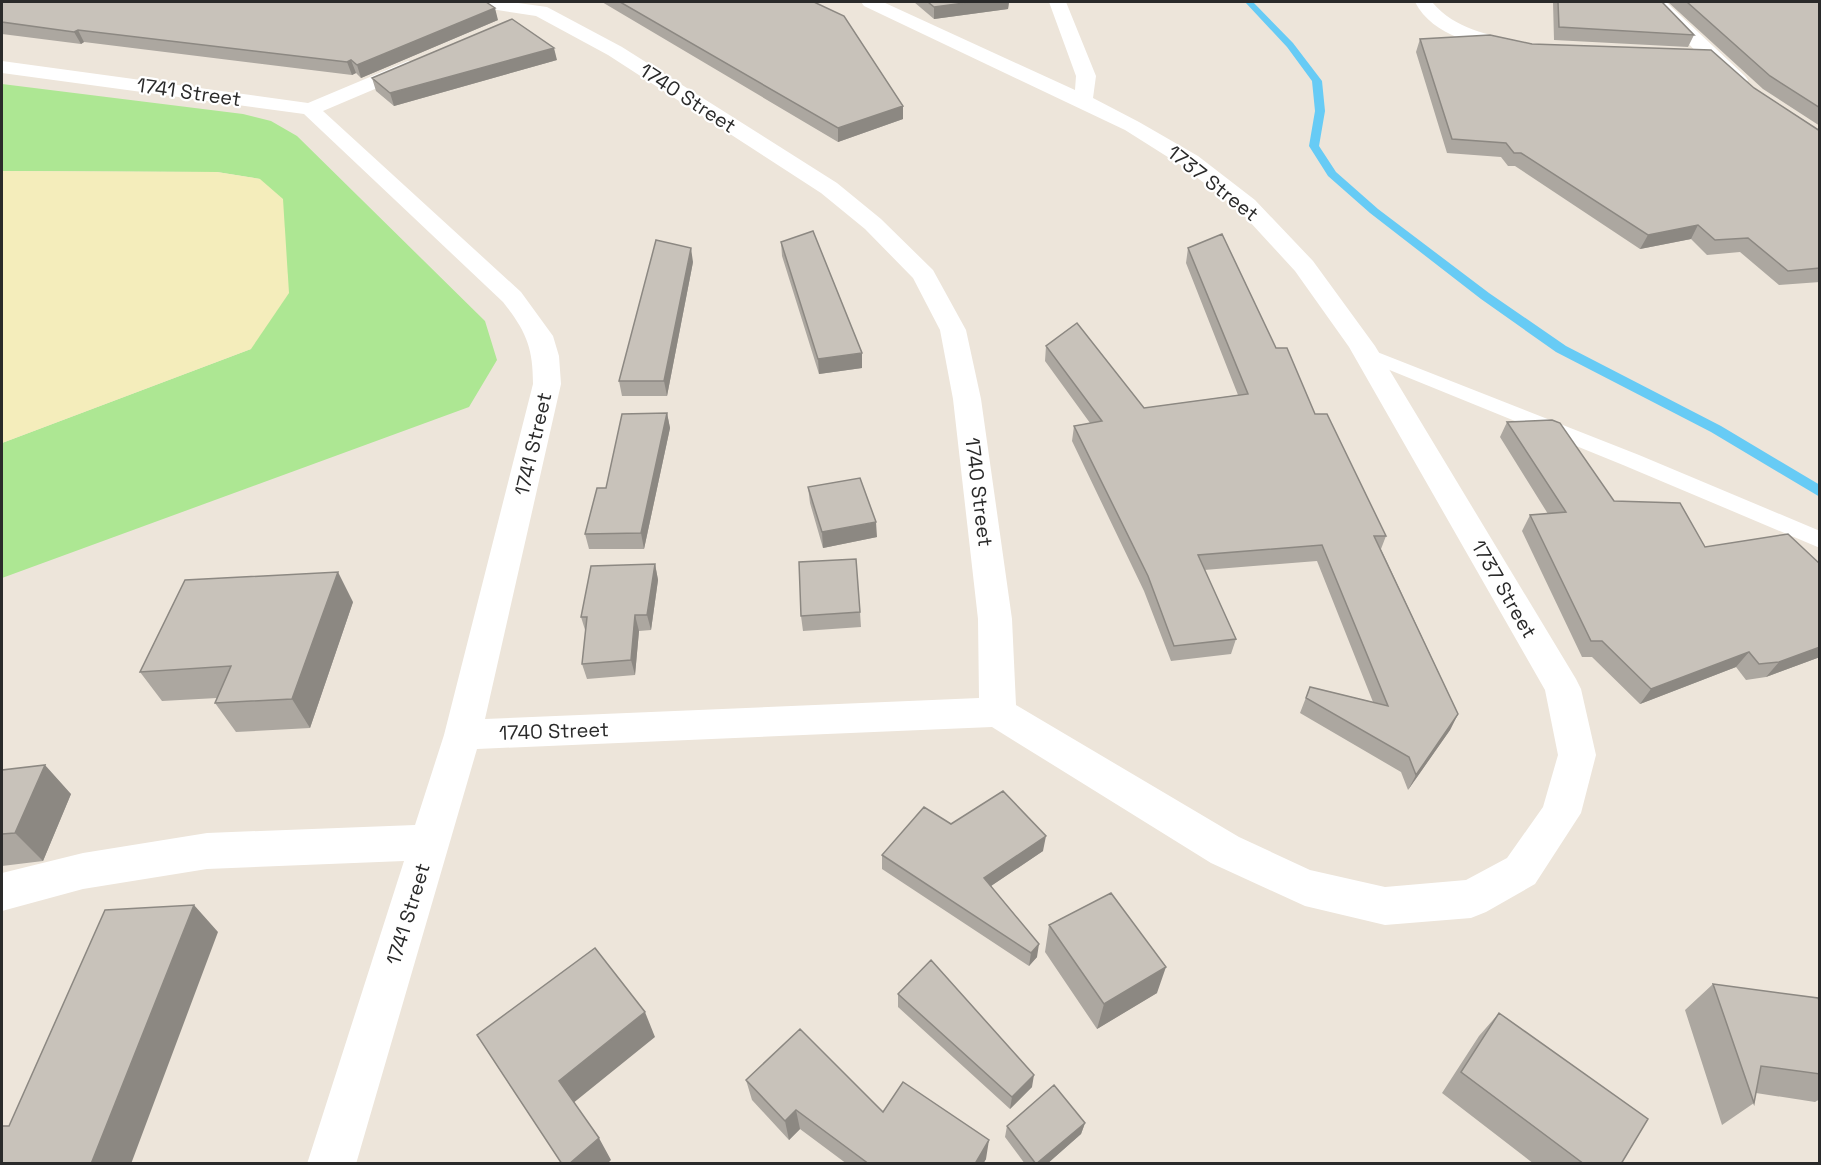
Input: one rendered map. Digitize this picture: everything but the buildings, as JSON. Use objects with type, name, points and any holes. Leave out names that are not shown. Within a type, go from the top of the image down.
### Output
[{"type":"street","name":"1740 Street","points":[[463,735],[998,712],[995,619],[967,399],[953,330],[924,275],[873,224],[829,188],[615,51],[552,6],[478,2]]},
{"type":"street","name":"1737 Street","points":[[870,2],[1132,126],[1190,161],[1247,205],[1304,266],[1367,354],[1563,689],[1577,755],[1561,813],[1521,871],[1471,899],[1385,906],[1305,887],[1225,850],[998,712]]},
{"type":"street","points":[[1058,2],[1086,76],[1083,101]]},
{"type":"street","points":[[1423,2],[1432,15],[1447,26],[1472,37],[1497,44],[1537,49]]},
{"type":"street","points":[[1657,2],[1711,56],[1755,95]]},
{"type":"street","points":[[508,25],[552,6]]},
{"type":"street","points":[[1688,55],[1711,56]]},
{"type":"street","points":[[309,109],[431,58]]},
{"type":"street","name":"1741 Street","points":[[2,67],[309,109],[512,297],[540,332],[547,360],[547,384],[463,735],[331,1164]]},
{"type":"street","points":[[2,892],[83,871],[207,850],[430,842]]},
{"type":"lane","points":[[1367,354],[1631,460],[1820,540]]},
{"type":"green space","points":[[2,84],[243,114],[271,121],[297,136],[485,321],[497,360],[469,407],[2,578],[2,443],[251,349],[260,179],[217,172],[2,171]]},
{"type":"sand","points":[[2,171],[217,172],[260,179],[283,199],[289,293],[251,349],[2,443]]},
{"type":"waterway","points":[[1249,2],[1290,45],[1317,81],[1320,111],[1314,146],[1332,174],[1374,211],[1485,296],[1561,349],[1716,429],[1820,492]]}]
